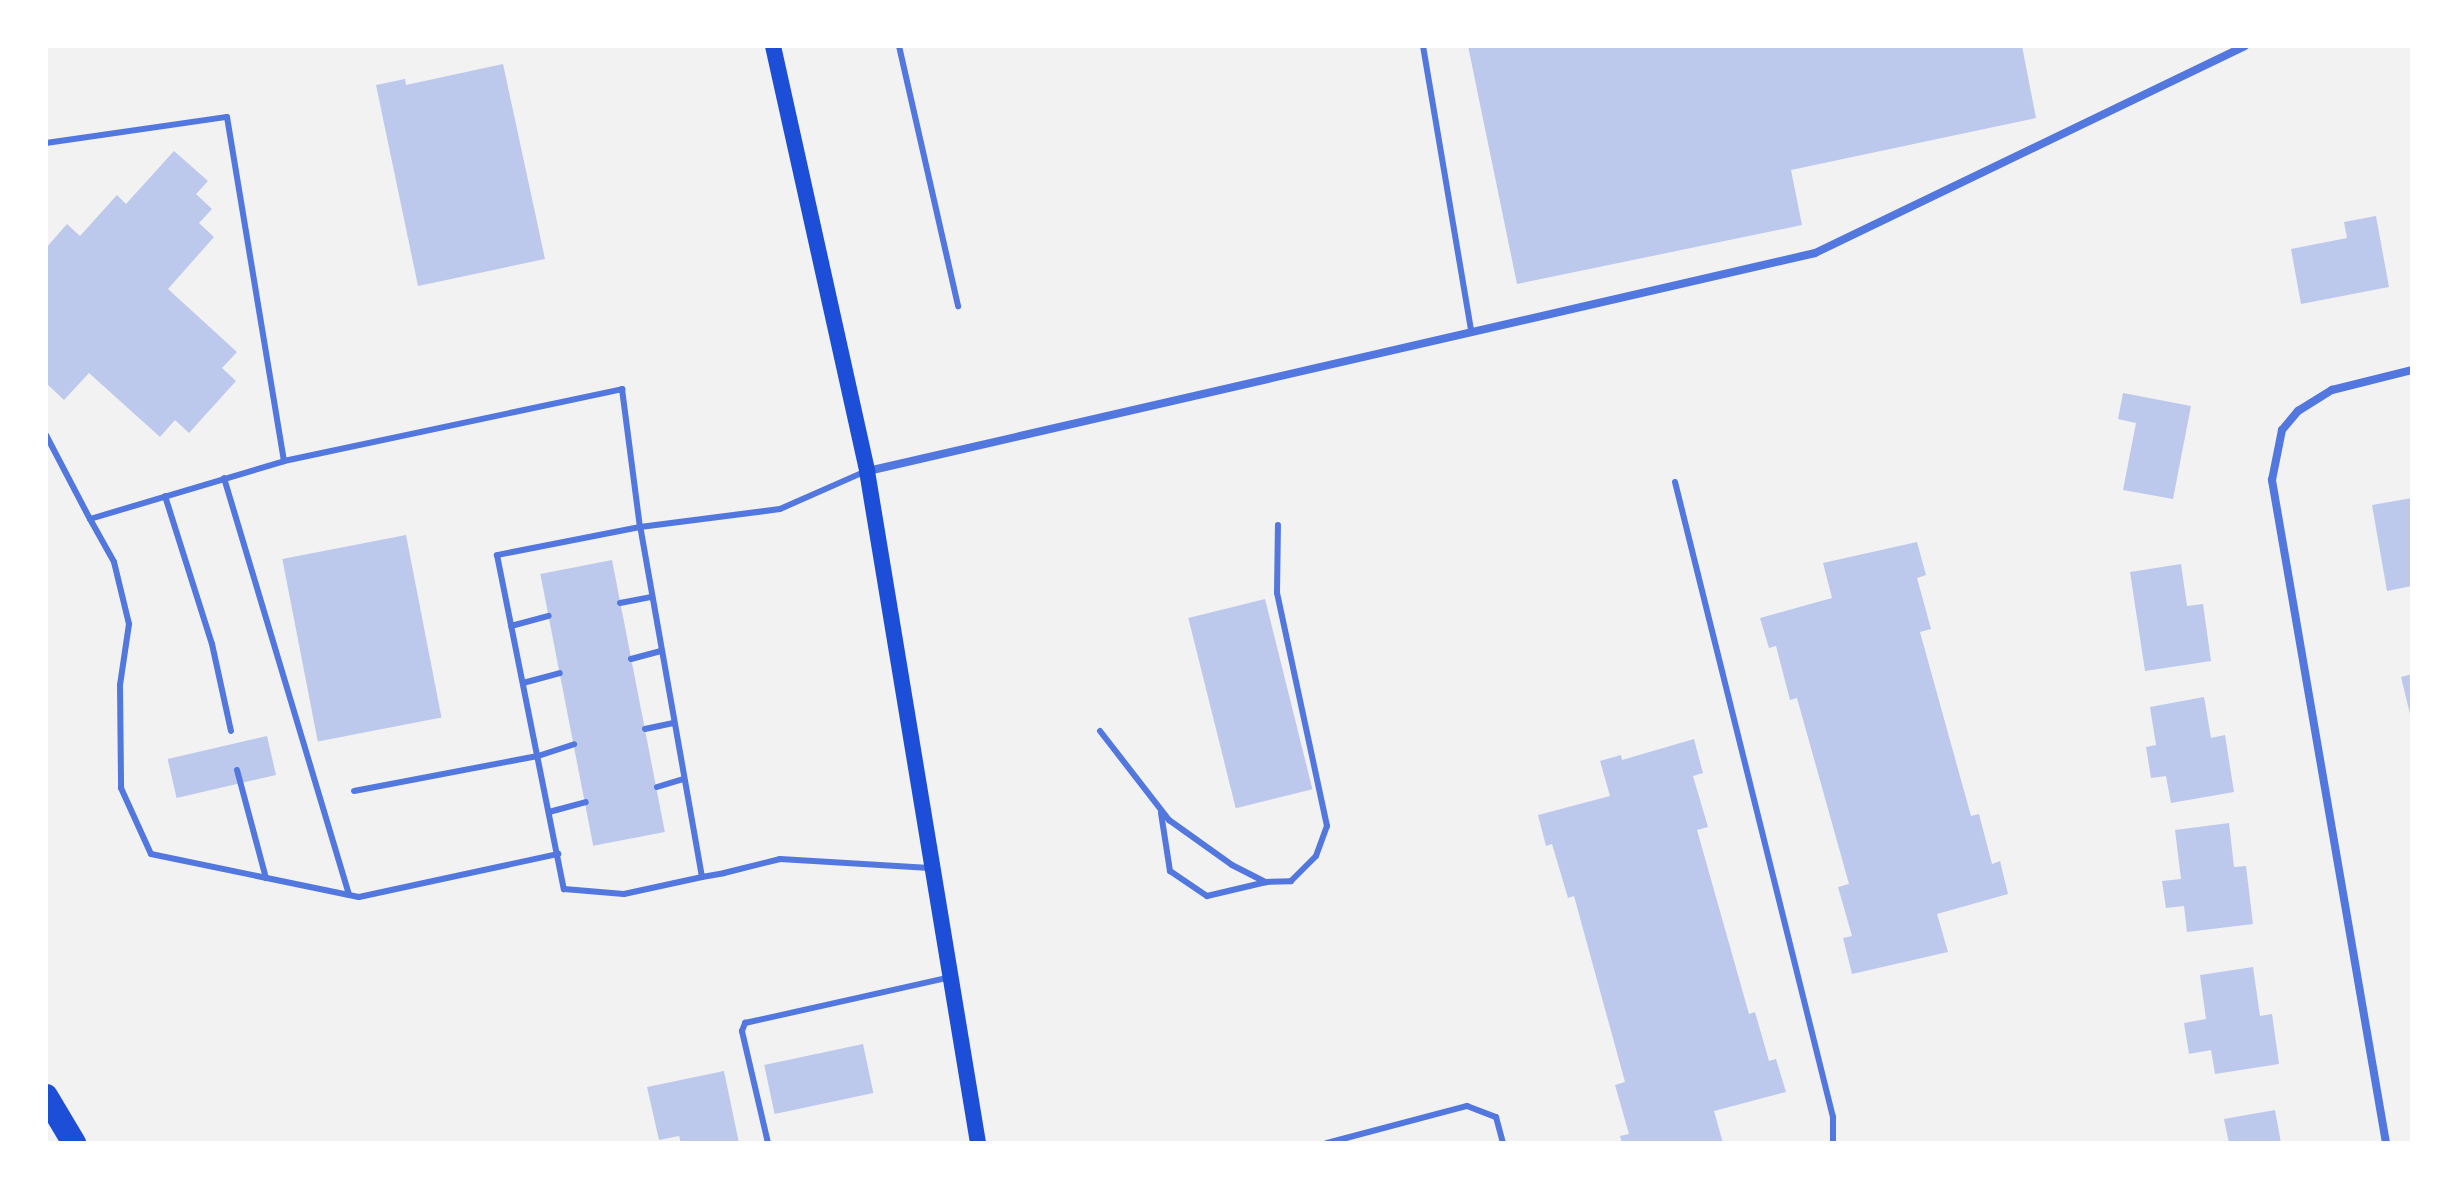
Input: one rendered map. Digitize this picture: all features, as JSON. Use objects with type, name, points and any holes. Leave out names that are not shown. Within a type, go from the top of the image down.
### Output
[{"type":"highway","points":[[46,1096],[74,1143]]},
{"type":"main road","points":[[773,46],[867,471],[978,1143]]},
{"type":"street","points":[[867,471],[1471,329],[1815,253],[2245,46]]},
{"type":"street","points":[[2386,1143],[2272,480],[2282,430],[2298,411],[2332,390],[2412,370]]},
{"type":"lane","points":[[899,46],[958,306]]},
{"type":"lane","points":[[1423,46],[1471,329]]},
{"type":"lane","points":[[46,143],[227,117],[284,461]]},
{"type":"lane","points":[[90,519],[284,461],[622,389],[650,597],[702,877]]},
{"type":"lane","points":[[46,435],[114,562],[129,624],[120,685],[121,788],[151,854],[359,897],[558,854]]},
{"type":"lane","points":[[867,471],[780,509],[640,527],[497,555],[564,889],[624,894],[780,859],[933,868]]},
{"type":"lane","points":[[224,478],[349,895]]},
{"type":"lane","points":[[1675,482],[1833,1117],[1833,1143]]},
{"type":"lane","points":[[165,496],[212,644],[231,731]]},
{"type":"lane","points":[[1161,810],[1170,871],[1207,896],[1266,882],[1291,881],[1316,856],[1327,826],[1277,593],[1278,525]]},
{"type":"lane","points":[[620,603],[650,597]]},
{"type":"lane","points":[[511,626],[549,616]]},
{"type":"lane","points":[[631,659],[660,651]]},
{"type":"lane","points":[[523,683],[560,673]]},
{"type":"lane","points":[[645,729],[673,723]]},
{"type":"lane","points":[[1100,731],[1161,810],[1232,865],[1266,882]]},
{"type":"lane","points":[[354,791],[538,756],[574,744]]},
{"type":"lane","points":[[237,770],[266,878]]},
{"type":"lane","points":[[657,787],[684,779]]},
{"type":"lane","points":[[549,812],[586,802]]},
{"type":"lane","points":[[768,1143],[742,1031],[745,1023],[951,977]]},
{"type":"lane","points":[[1327,1143],[1467,1106],[1496,1117],[1503,1143]]},
{"type":"building","points":[[1468,46],[2022,46],[2036,118],[1791,170],[1802,225],[1517,284]]},
{"type":"building","points":[[503,64],[545,259],[418,286],[376,85],[405,79],[406,85]]},
{"type":"building","points":[[174,151],[208,181],[196,194],[212,209],[199,223],[214,237],[168,289],[237,352],[222,368],[236,381],[189,433],[175,420],[160,437],[89,373],[64,400],[46,383],[46,248],[67,224],[80,236],[117,195],[126,204]]},
{"type":"building","points":[[2376,216],[2389,287],[2301,304],[2291,249],[2347,238],[2344,222]]},
{"type":"building","points":[[2123,393],[2191,406],[2173,499],[2123,490],[2136,423],[2118,419]]},
{"type":"building","points":[[2412,498],[2412,586],[2387,591],[2372,505]]},
{"type":"building","points":[[406,535],[441,718],[318,742],[282,559]]},
{"type":"building","points":[[1917,542],[1926,575],[1917,578],[1931,629],[1920,632],[1971,816],[1979,814],[1992,864],[2000,861],[2008,894],[1937,914],[1948,952],[1852,974],[1843,938],[1852,936],[1838,887],[1849,884],[1797,698],[1790,700],[1776,646],[1769,648],[1760,618],[1832,598],[1823,563]]},
{"type":"building","points":[[612,560],[665,832],[593,846],[540,574]]},
{"type":"building","points":[[2181,564],[2187,606],[2203,604],[2211,661],[2145,671],[2130,572]]},
{"type":"building","points":[[1265,599],[1312,789],[1236,808],[1188,618]]},
{"type":"building","points":[[2412,674],[2412,718],[2411,718],[2401,677]]},
{"type":"building","points":[[2204,697],[2211,738],[2225,735],[2234,792],[2171,803],[2166,776],[2151,778],[2146,747],[2156,745],[2150,707]]},
{"type":"building","points":[[267,736],[276,775],[177,798],[168,759]]},
{"type":"building","points":[[1694,739],[1703,773],[1693,776],[1708,827],[1697,830],[1749,1014],[1755,1012],[1769,1061],[1776,1059],[1786,1092],[1714,1111],[1723,1143],[1622,1143],[1620,1136],[1629,1134],[1615,1085],[1625,1082],[1574,896],[1568,898],[1552,844],[1546,846],[1538,815],[1610,796],[1600,761],[1621,755],[1622,760]]},
{"type":"building","points":[[2229,823],[2234,867],[2246,866],[2253,924],[2187,932],[2184,906],[2166,908],[2162,881],[2181,879],[2175,830]]},
{"type":"building","points":[[2253,967],[2260,1016],[2272,1014],[2279,1064],[2215,1074],[2211,1050],[2189,1054],[2184,1023],[2206,1019],[2200,975]]},
{"type":"building","points":[[863,1044],[873,1093],[775,1114],[764,1065]]},
{"type":"building","points":[[724,1071],[739,1143],[681,1143],[679,1136],[659,1140],[647,1087]]},
{"type":"building","points":[[2275,1110],[2281,1143],[2229,1143],[2224,1119]]}]
